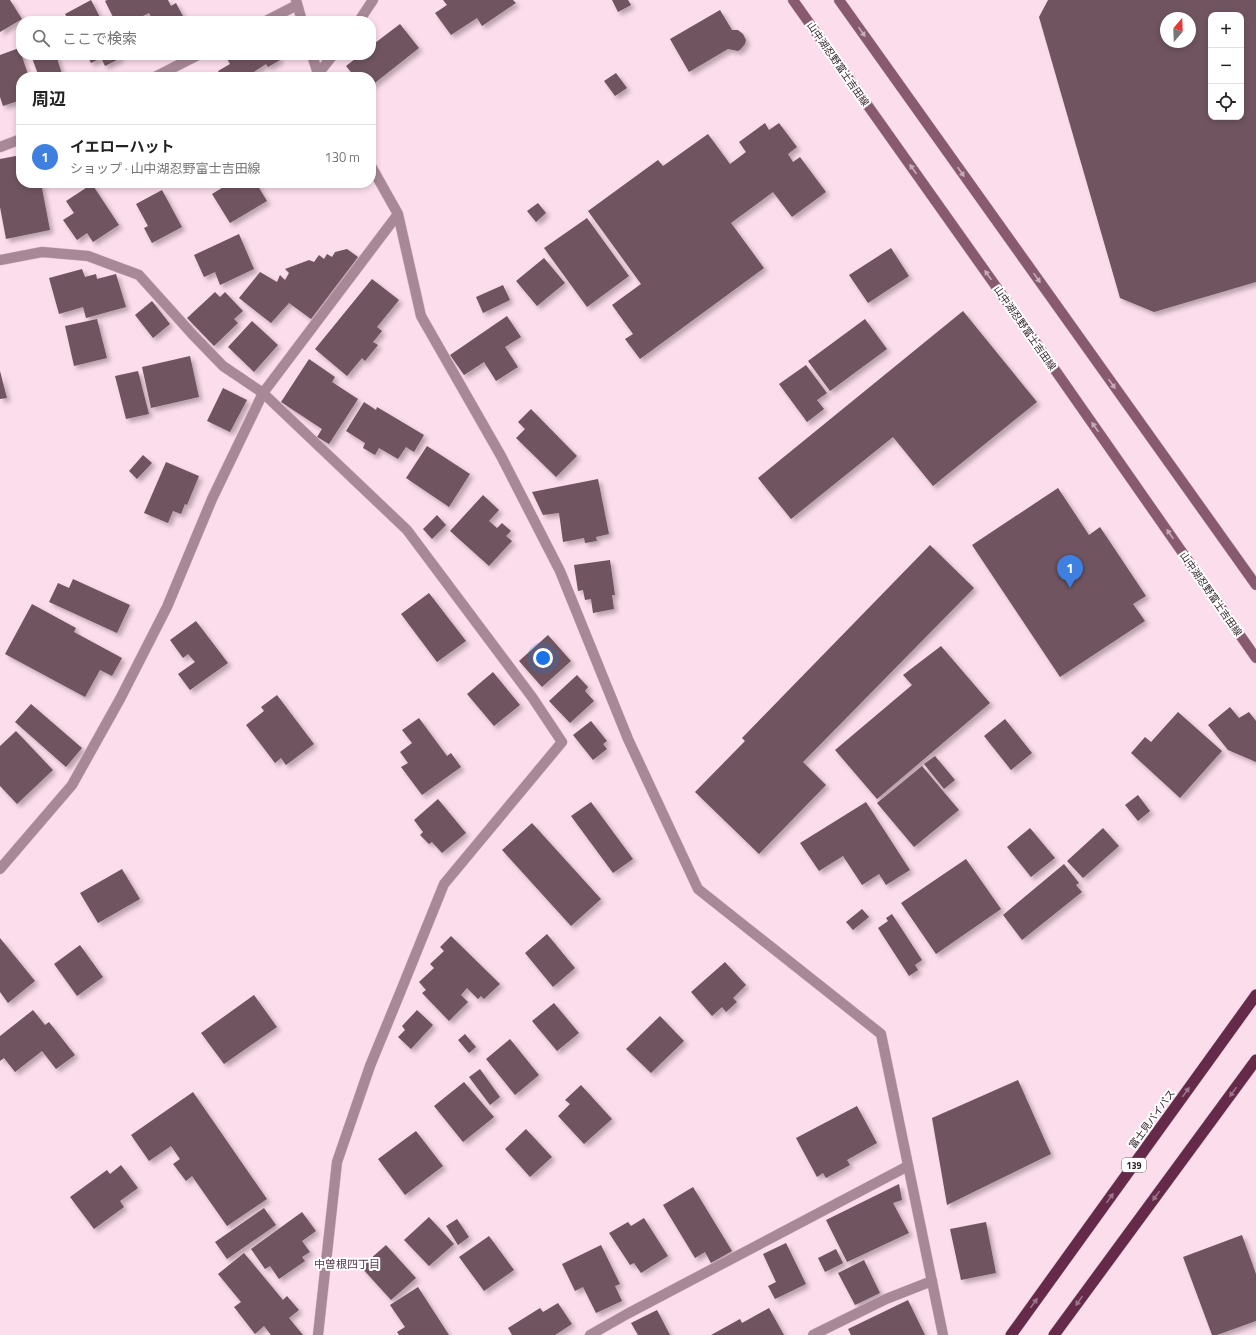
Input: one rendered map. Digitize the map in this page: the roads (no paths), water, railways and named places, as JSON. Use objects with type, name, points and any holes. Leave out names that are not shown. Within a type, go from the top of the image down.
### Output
[{"type":"highway","name":"富士見バイパス","points":[[1011,1335],[1256,995]]},
{"type":"highway","points":[[1054,1335],[1256,1060]]},
{"type":"main road","name":"山中湖忍野富士吉田線","points":[[793,0],[1046,357],[1256,658]]},
{"type":"main road","points":[[839,0],[1256,585]]},
{"type":"street","points":[[363,16],[373,0]]},
{"type":"street","points":[[275,16],[297,3],[301,16]]},
{"type":"street","points":[[164,72],[188,60]]},
{"type":"street","points":[[313,60],[317,72]]},
{"type":"street","points":[[321,72],[329,60]]},
{"type":"street","points":[[0,147],[16,141]]},
{"type":"street","points":[[376,175],[398,214],[420,316],[501,456],[560,571],[628,739],[698,889],[881,1034],[943,1335]]},
{"type":"street","points":[[0,869],[72,785],[117,706],[167,607],[212,499],[263,393],[398,214]]},
{"type":"street","points":[[0,260],[42,252],[88,256],[138,275],[223,366],[263,393],[407,530],[532,697],[562,742],[444,884],[370,1066],[337,1162],[318,1335]]},
{"type":"street","points":[[590,1335],[908,1166]]},
{"type":"street","points":[[813,1335],[886,1299],[932,1281]]},
{"type":"place","name":"イエローハット","points":[[1070,588]]},
{"type":"district","name":"中曽根四丁目","points":[[347,1264]]}]
